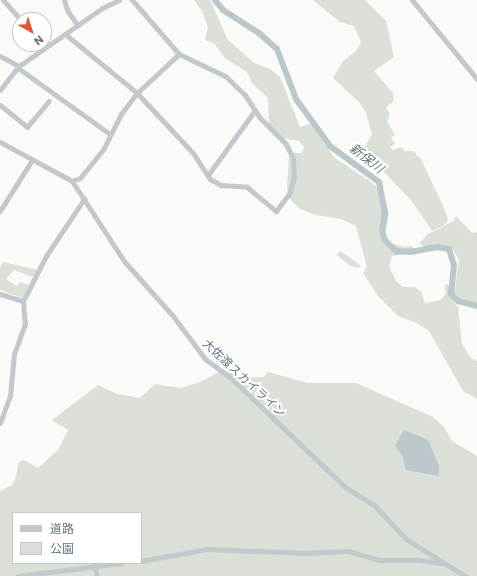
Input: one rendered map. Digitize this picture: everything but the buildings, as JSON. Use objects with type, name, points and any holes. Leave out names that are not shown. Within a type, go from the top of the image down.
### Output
[{"type":"street","points":[[3,0],[14,12]]},
{"type":"street","points":[[64,0],[67,10],[78,26]]},
{"type":"street","points":[[52,39],[65,34],[102,8],[119,0]]},
{"type":"street","points":[[65,34],[137,93],[193,153],[208,175],[221,185],[247,187],[276,211],[292,186],[293,158],[286,144],[255,110],[245,95],[225,76],[179,54],[132,0]]},
{"type":"street","points":[[412,0],[477,79]]},
{"type":"street","points":[[0,90],[19,67],[35,52]]},
{"type":"street","points":[[72,181],[80,178],[99,156],[121,114],[137,93],[179,54]]},
{"type":"street","points":[[0,56],[19,67],[110,134]]},
{"type":"street","points":[[0,105],[27,127],[49,101]]},
{"type":"street","points":[[208,175],[255,110]]},
{"type":"street","name":"大佐渡スカイライン","points":[[0,142],[72,181],[124,261],[173,316],[205,359],[230,377],[345,487],[374,505],[406,539],[442,563],[465,576]]},
{"type":"street","points":[[0,211],[32,160]]},
{"type":"street","points":[[0,423],[10,396],[14,354],[25,324],[23,301],[46,256],[84,199]]},
{"type":"street","points":[[0,294],[23,301]]},
{"type":"street","points":[[142,561],[207,549],[304,553],[348,550],[380,560],[419,560],[442,563]]},
{"type":"street","points":[[18,576],[108,564]]},
{"type":"street","points":[[94,565],[97,576]]},
{"type":"green space","points":[[194,0],[210,0],[228,40],[254,63],[270,69],[280,77],[300,127],[310,124],[335,158],[375,185],[386,203],[389,215],[385,235],[390,243],[405,247],[412,246],[414,249],[412,253],[392,256],[389,267],[397,282],[403,287],[415,287],[421,292],[425,303],[441,300],[446,293],[445,285],[448,284],[452,300],[458,307],[462,344],[471,358],[477,361],[477,399],[463,391],[429,331],[417,323],[398,316],[378,296],[363,273],[367,267],[356,226],[341,219],[316,215],[300,209],[289,198],[287,186],[289,153],[302,153],[304,147],[299,141],[282,138],[269,124],[268,98],[252,83],[247,72],[225,58],[214,43],[205,40],[208,27],[202,11]]},
{"type":"green space","points":[[313,0],[365,0],[386,21],[394,57],[374,71],[393,93],[394,100],[386,108],[390,114],[387,121],[395,135],[391,137],[395,144],[390,147],[393,150],[402,147],[404,151],[413,151],[421,159],[447,215],[448,221],[443,226],[432,231],[411,200],[383,171],[380,162],[367,166],[358,159],[372,134],[366,113],[359,102],[333,78],[343,61],[356,51],[361,42],[354,26],[340,22]]},
{"type":"green space","points":[[456,216],[472,233],[477,232],[477,304],[457,298],[454,293],[459,260],[452,248],[434,244],[425,248],[420,243],[428,234],[454,221]]},
{"type":"green space","points":[[339,251],[361,266],[358,268],[349,265],[337,255]]},
{"type":"green space","points":[[3,262],[37,270],[34,276],[30,276],[14,270],[6,279],[17,286],[20,282],[29,285],[22,298],[0,290],[0,267]]},
{"type":"green space","points":[[225,369],[239,378],[264,377],[268,372],[307,383],[356,383],[433,417],[444,427],[452,441],[477,456],[477,576],[0,576],[0,491],[12,485],[15,480],[19,462],[24,460],[38,468],[58,450],[68,430],[52,420],[98,385],[117,394],[140,398],[155,384],[180,388],[200,382]]},
{"type":"shaded area","points":[[404,430],[428,440],[439,466],[439,476],[406,470],[402,455],[395,446]]},
{"type":"waterway","name":"新保川","points":[[215,0],[223,10],[259,33],[277,49],[296,99],[330,146],[379,182],[385,212],[382,231],[385,240],[396,251],[411,252],[436,247],[449,249],[454,265],[451,294],[458,301],[477,306]]}]
